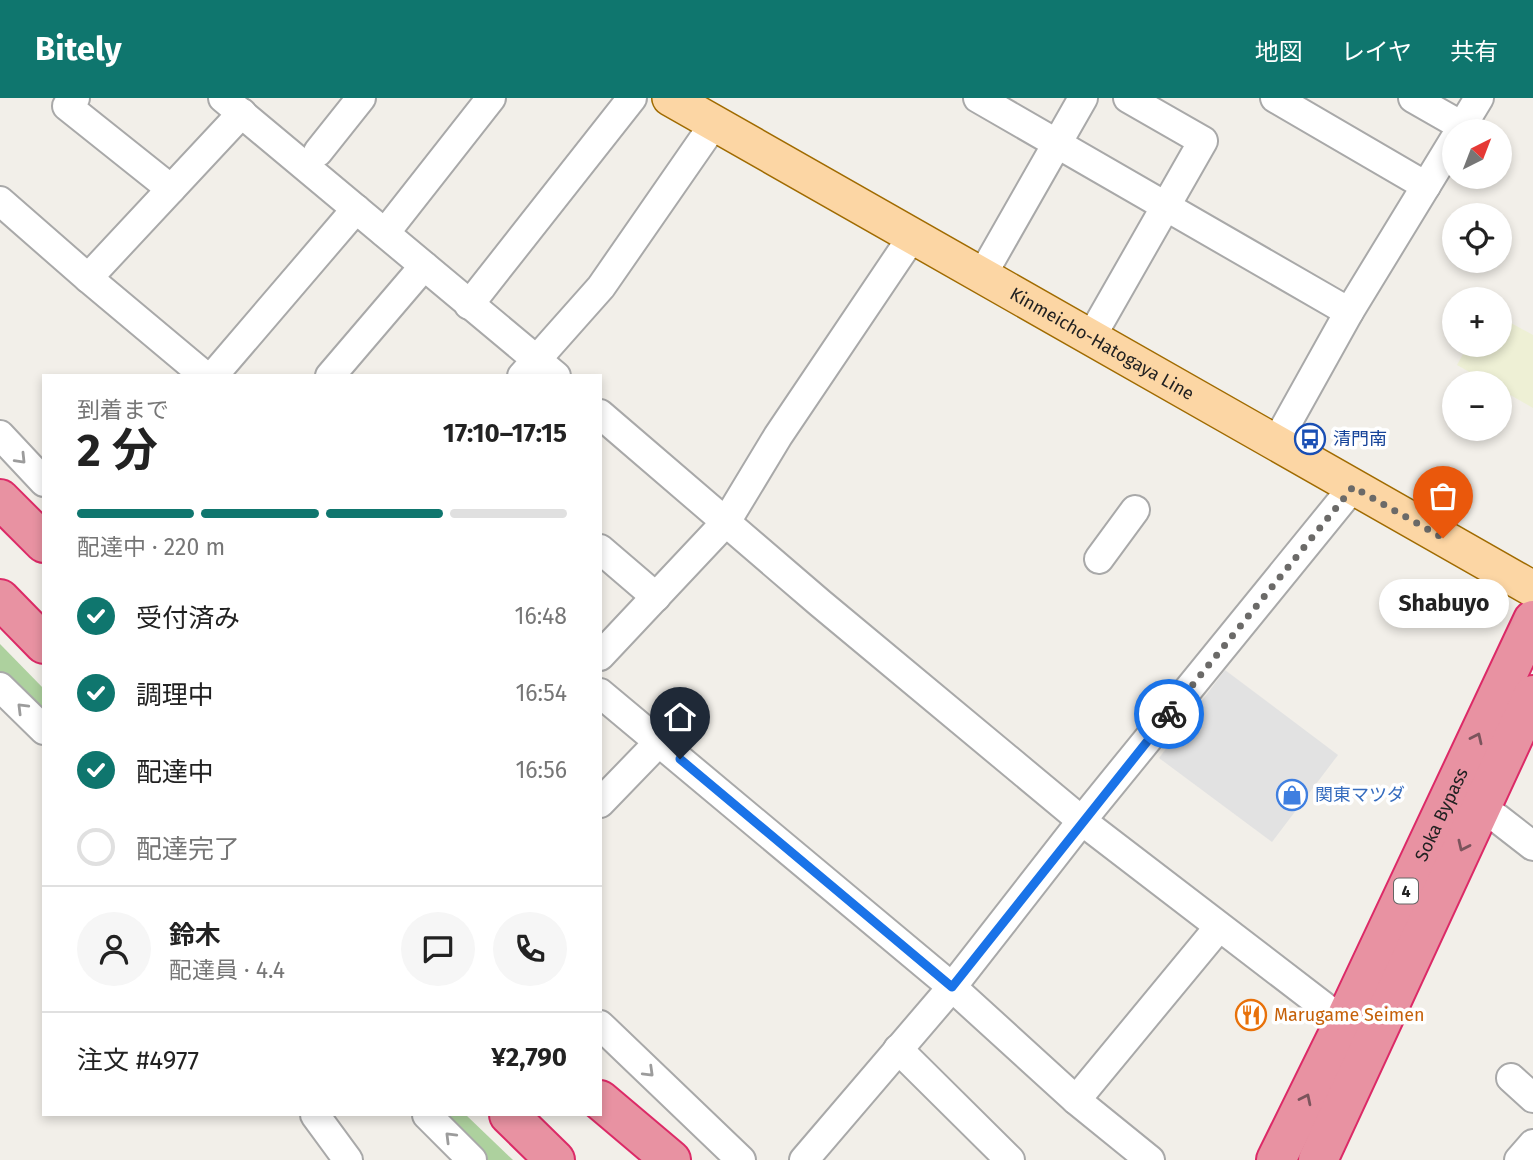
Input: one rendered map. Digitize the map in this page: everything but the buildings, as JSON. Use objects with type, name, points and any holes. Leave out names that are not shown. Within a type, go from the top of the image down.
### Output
[{"type":"highway","points":[[0,478],[42,521]]},
{"type":"highway","points":[[0,499],[42,541]]},
{"type":"highway","points":[[0,523],[42,565]]},
{"type":"highway","points":[[0,576],[42,618]]},
{"type":"highway","points":[[0,599],[42,642]]},
{"type":"highway","name":"Soka Bypass","points":[[1276,1160],[1533,620]]},
{"type":"highway","points":[[0,625],[42,668]]},
{"type":"highway","name":"Soka Bypass","points":[[1318,1160],[1533,695]]},
{"type":"highway","points":[[602,1104],[660,1160]]},
{"type":"highway","points":[[602,1104],[671,1160]]},
{"type":"highway","points":[[518,1116],[553,1160]]},
{"type":"highway","points":[[518,1116],[577,1160]]},
{"type":"highway","points":[[587,1116],[633,1160]]},
{"type":"main road","name":"Kinmeicho-Hatogaya Line","points":[[691,107],[981,277],[1533,589]]},
{"type":"street","points":[[75,98],[67,106],[171,189]]},
{"type":"street","points":[[318,152],[361,98]]},
{"type":"street","points":[[385,233],[491,98]]},
{"type":"street","points":[[469,305],[632,98]]},
{"type":"street","points":[[978,98],[1349,312]]},
{"type":"street","points":[[981,277],[1083,98]]},
{"type":"street","points":[[1090,339],[1203,141],[1128,98]]},
{"type":"street","points":[[1275,98],[1426,186]]},
{"type":"street","points":[[1413,98],[1442,119]]},
{"type":"street","points":[[1467,119],[1479,98]]},
{"type":"street","points":[[88,278],[171,189],[233,105],[469,305],[538,371],[601,287],[691,107]]},
{"type":"street","points":[[1276,443],[1349,312],[1442,160]]},
{"type":"street","points":[[0,201],[203,374]]},
{"type":"street","points":[[215,374],[356,209]]},
{"type":"street","points":[[602,654],[726,522],[778,436],[912,237]]},
{"type":"street","points":[[332,374],[424,266]]},
{"type":"street","points":[[602,416],[1082,821],[1344,1022]]},
{"type":"street","points":[[0,435],[42,480]]},
{"type":"street","points":[[804,1160],[952,987],[1082,821],[1353,487]]},
{"type":"street","points":[[1099,559],[1135,510]]},
{"type":"street","points":[[602,551],[656,597]]},
{"type":"street","points":[[0,687],[42,728]]},
{"type":"street","points":[[602,695],[952,987],[1076,1100],[1150,1160]]},
{"type":"street","points":[[602,801],[660,741]]},
{"type":"street","points":[[1480,808],[1533,846]]},
{"type":"street","points":[[1076,1100],[1219,927]]},
{"type":"street","points":[[602,1027],[741,1160]]},
{"type":"street","points":[[898,1049],[1010,1160]]},
{"type":"street","points":[[1511,1078],[1533,1098]]},
{"type":"street","points":[[316,1116],[348,1160]]},
{"type":"street","points":[[428,1116],[472,1160]]},
{"type":"street","points":[[1518,1160],[1533,1144]]},
{"type":"green space","points":[[1512,324],[1533,335],[1533,408],[1512,396],[1512,371],[1468,371],[1457,365],[1461,357],[1512,357]]},
{"type":"green space","points":[[0,644],[42,687],[42,714],[0,672]]},
{"type":"green space","points":[[438,1116],[467,1116],[513,1160],[482,1160]]},
{"type":"shaded area","points":[[1225,670],[1338,755],[1272,842],[1159,758]]},
{"type":"way so far","points":[[1169,714],[1353,487],[1443,538]]},
{"type":"place","name":"清門南","points":[[1310,439]]},
{"type":"place","name":"Shabuyo","points":[[1443,538]]},
{"type":"place","name":"関東マツダ","points":[[1292,795]]},
{"type":"place","name":"Marugame Seimen","points":[[1251,1015]]},
{"type":"route","points":[[680,759],[952,987],[1169,714]]}]
